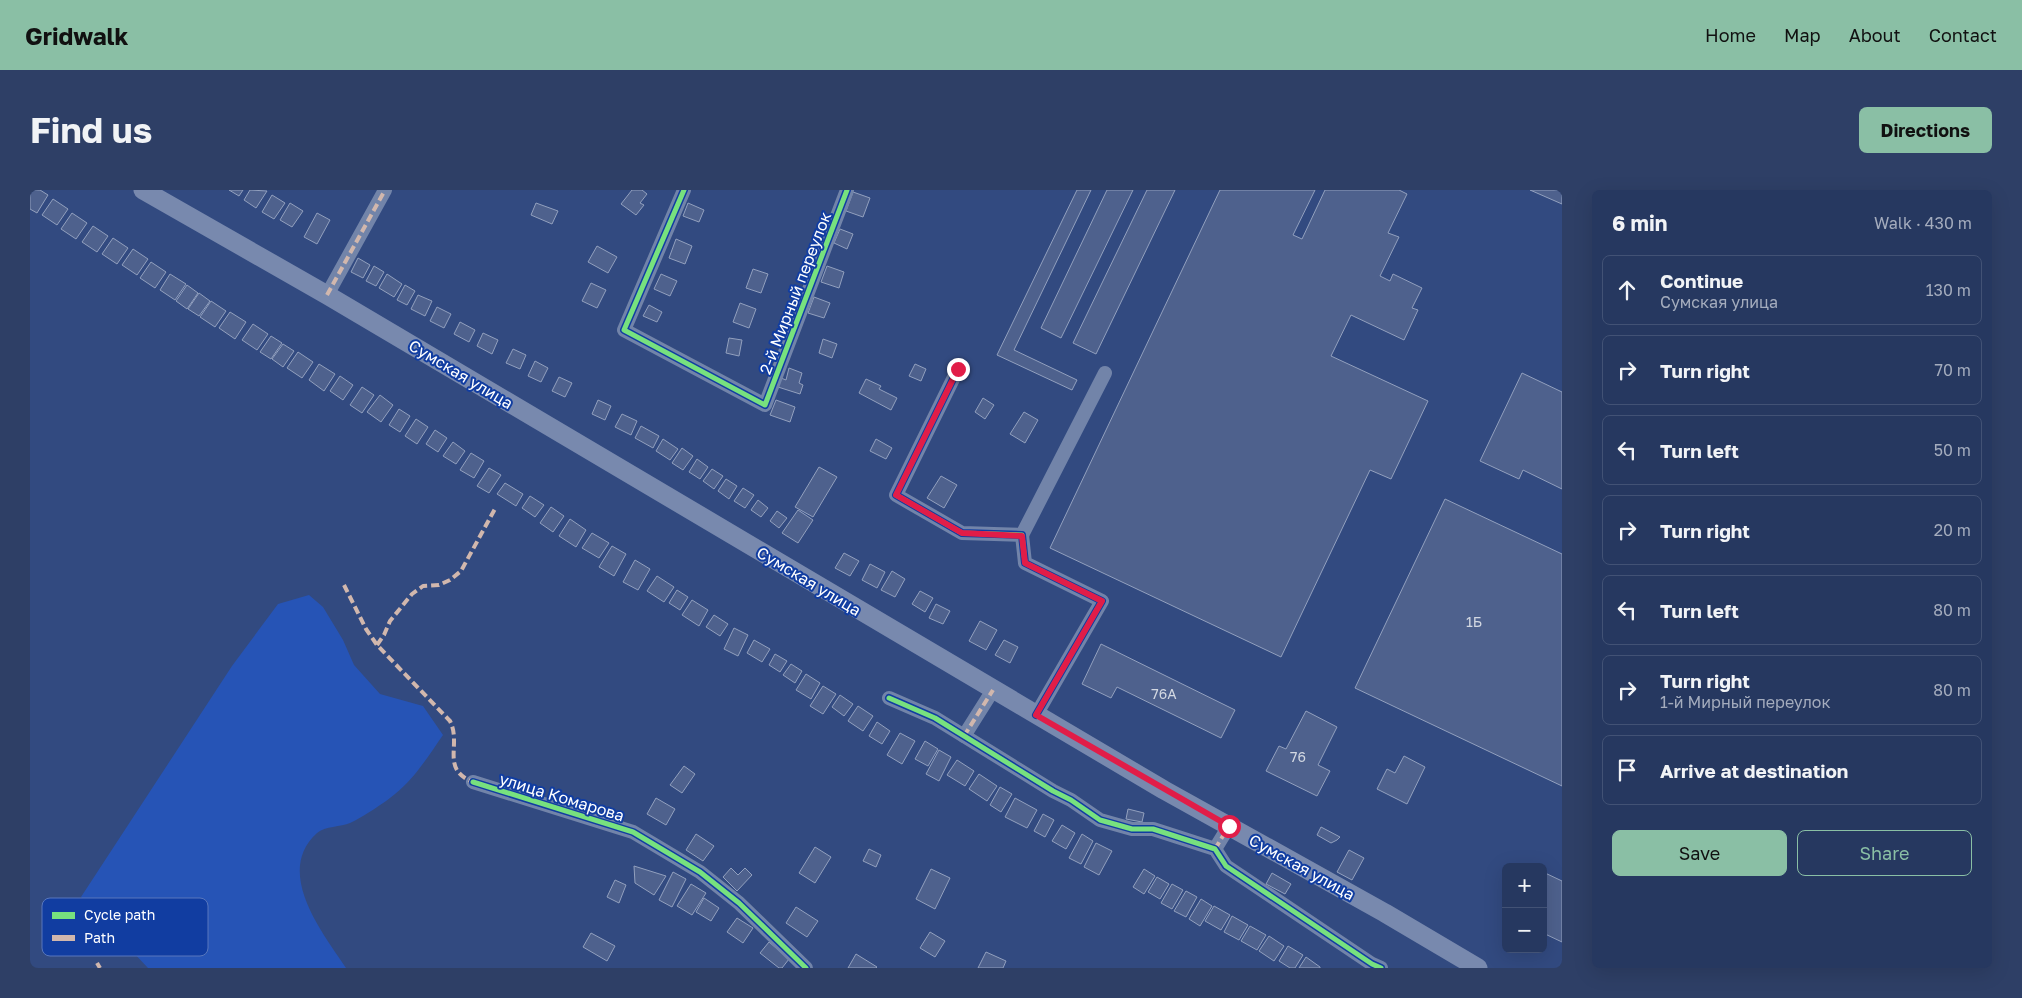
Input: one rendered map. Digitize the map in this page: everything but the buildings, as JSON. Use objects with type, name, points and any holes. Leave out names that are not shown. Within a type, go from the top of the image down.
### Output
[{"type":"main road","name":"Сумская улица","points":[[143,190],[327,295],[993,690],[1478,968]]},
{"type":"street","points":[[327,295],[385,190]]},
{"type":"street","name":"2-й Мирный переулок","points":[[684,190],[624,330],[765,405],[847,190]]},
{"type":"street","points":[[958,369],[896,495],[962,533],[1022,536]]},
{"type":"street","points":[[1036,715],[1102,601],[1025,563],[1022,536],[1105,373]]},
{"type":"street","points":[[964,736],[993,690]]},
{"type":"street","points":[[889,698],[935,718],[1053,791],[1072,800],[1100,820],[1132,829],[1153,829],[1215,849],[1226,866],[1372,964],[1381,968]]},
{"type":"street","name":"улица Комарова","points":[[473,782],[633,832],[700,872],[739,903],[806,968]]},
{"type":"street","points":[[1215,849],[1229,826]]},
{"type":"shaded area","points":[[309,595],[323,607],[343,640],[354,665],[380,694],[423,706],[443,735],[415,774],[395,794],[373,810],[350,823],[320,831],[305,849],[300,865],[301,883],[306,902],[325,937],[346,968],[148,968],[137,956],[208,956],[208,898],[81,897],[232,666],[278,604]]},
{"type":"marked path","points":[[327,295],[385,190]]},
{"type":"marked path","points":[[377,645],[390,621],[412,594],[423,586],[439,585],[450,580],[461,571],[496,507]]},
{"type":"marked path","points":[[344,585],[366,629],[377,645],[450,721],[454,739],[454,763],[463,777],[473,782]]},
{"type":"marked path","points":[[964,736],[993,690]]},
{"type":"marked path","points":[[1215,849],[1229,826]]},
{"type":"marked path","points":[[97,963],[100,968]]},
{"type":"cycle path","points":[[684,190],[624,330],[765,405],[847,190]]},
{"type":"cycle path","points":[[958,369],[896,495],[962,533],[1022,535],[1025,563],[1102,601],[1036,715]]},
{"type":"cycle path","points":[[889,698],[935,718],[1053,791],[1071,800],[1100,820],[1132,829],[1153,829],[1215,849],[1226,866],[1372,964],[1381,968]]},
{"type":"cycle path","points":[[473,782],[633,832],[700,872],[739,903],[806,968]]},
{"type":"route","points":[[958,369],[896,495],[962,533],[1022,536],[1025,563],[1102,601],[1036,715],[1229,826]]}]
